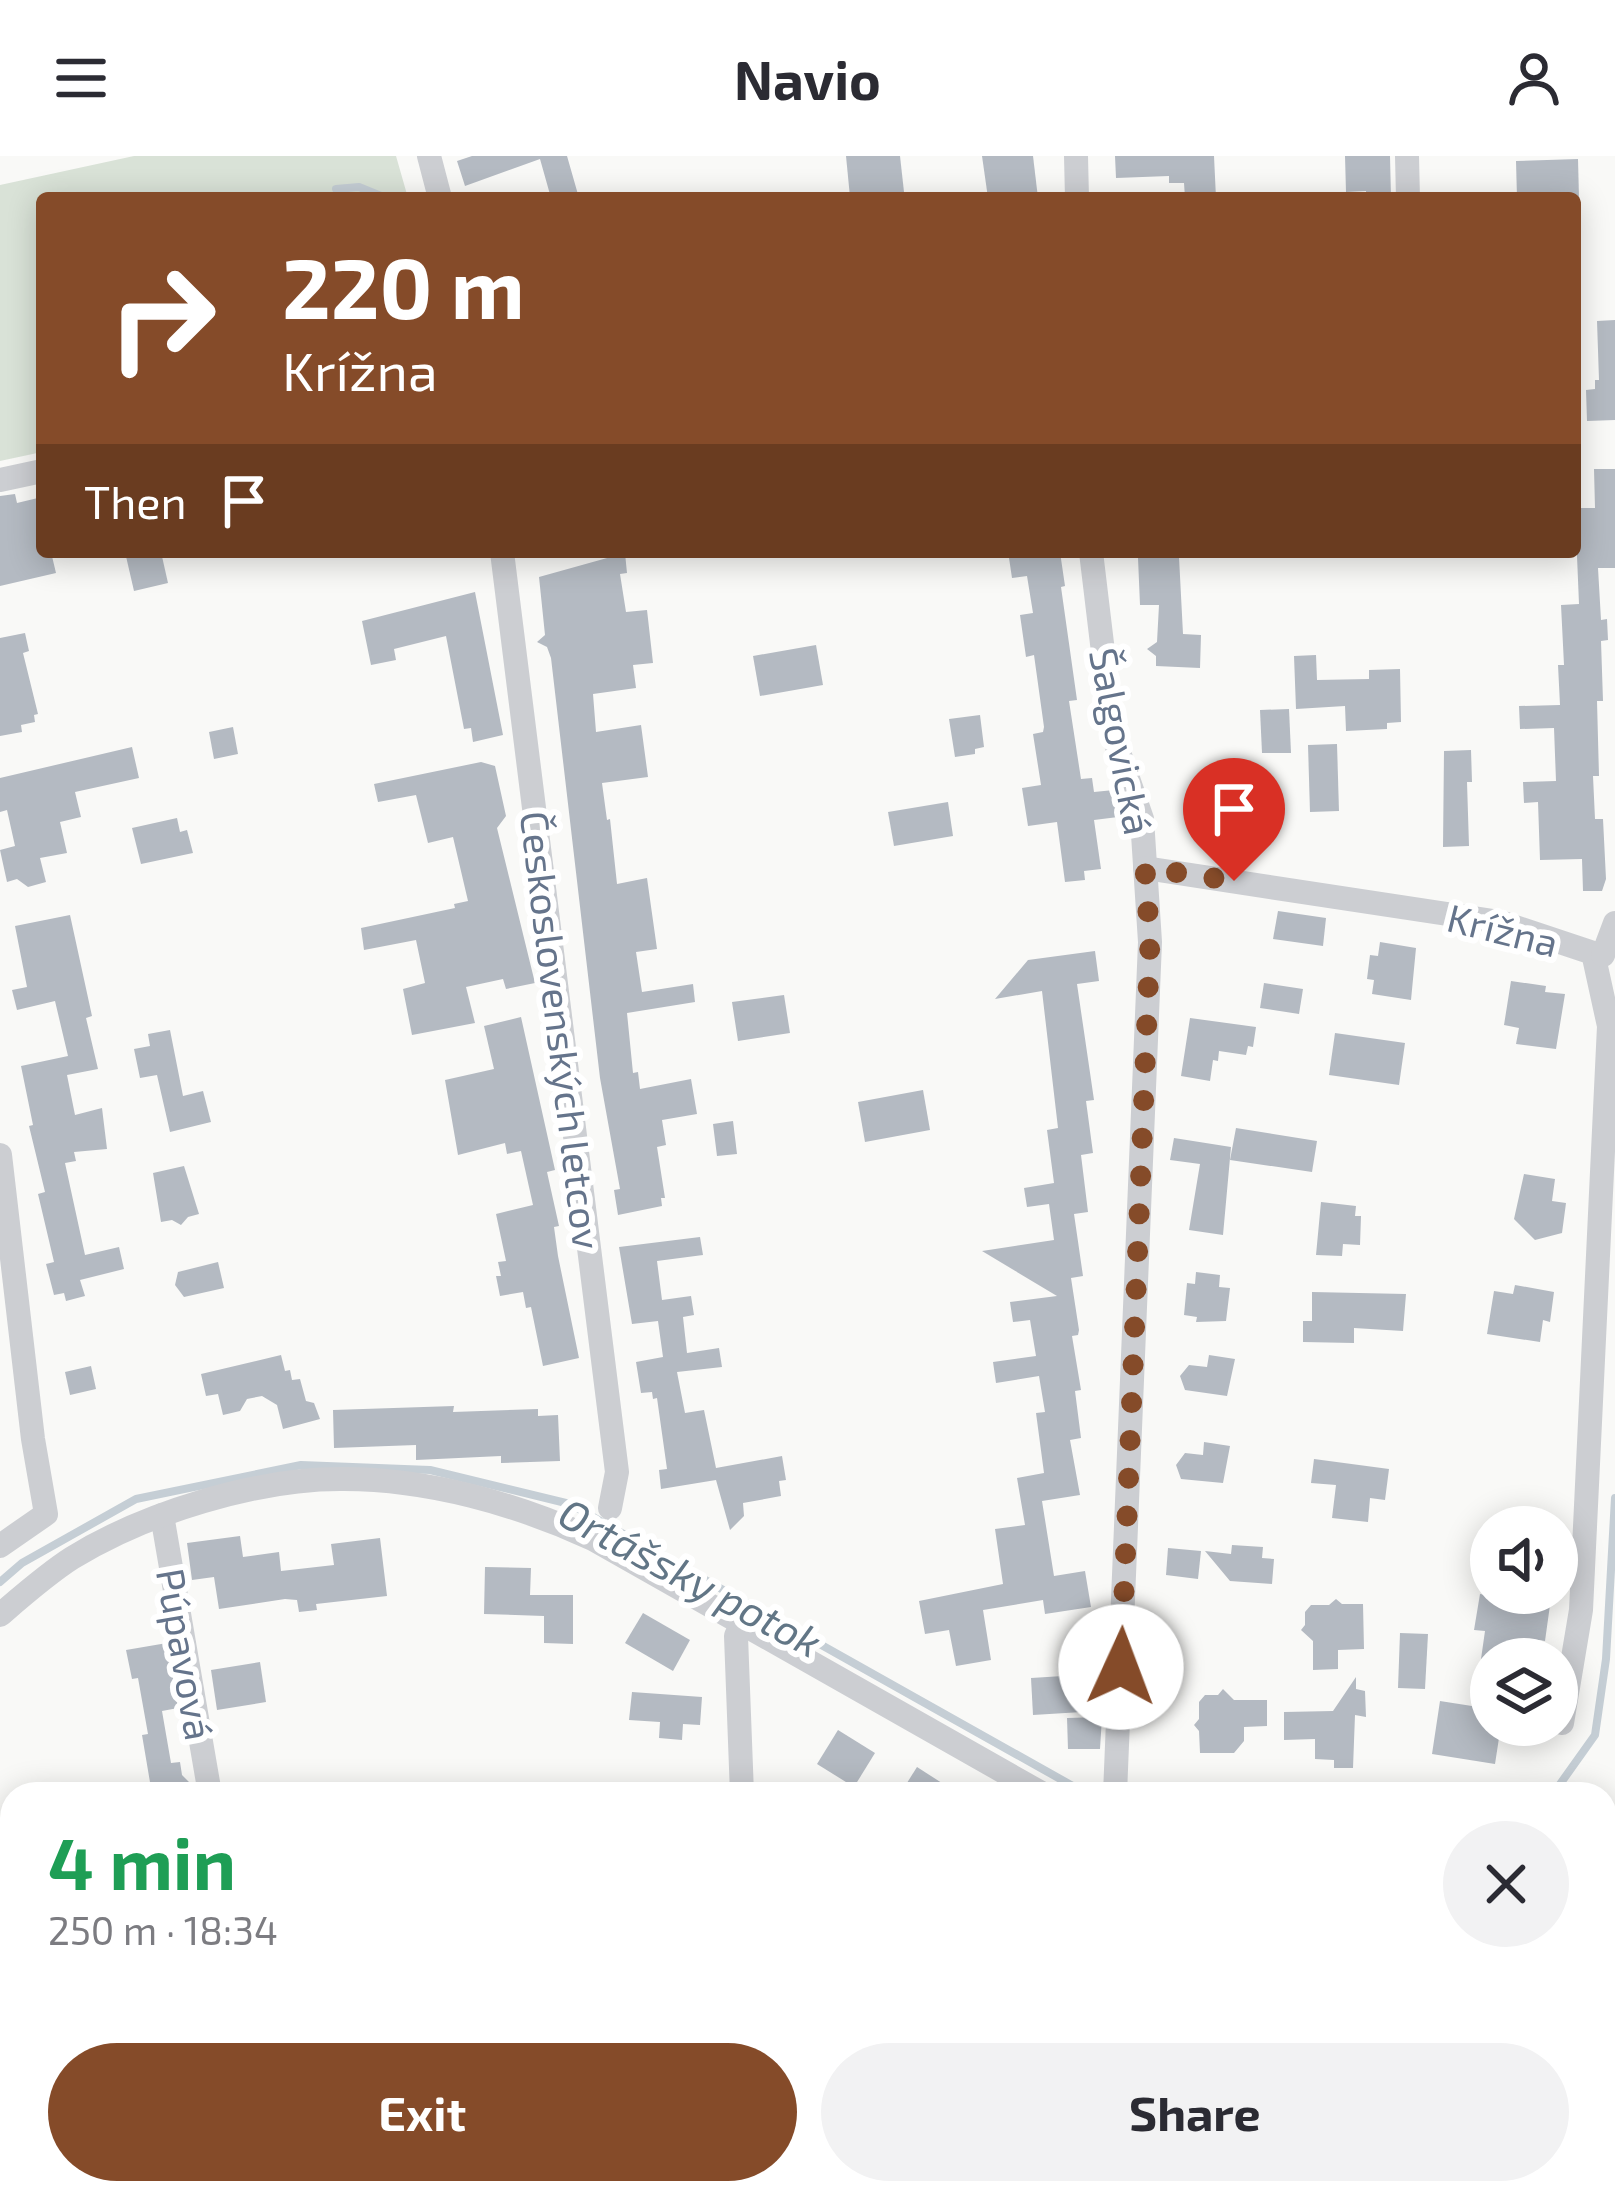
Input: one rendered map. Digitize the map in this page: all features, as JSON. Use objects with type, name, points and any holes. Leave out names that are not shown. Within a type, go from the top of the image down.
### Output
[{"type":"street","points":[[429,156],[438,192]]},
{"type":"street","points":[[1076,156],[1077,192]]},
{"type":"street","points":[[1407,156],[1408,192]]},
{"type":"street","points":[[0,480],[36,472]]},
{"type":"street","name":"Československých letcov","points":[[503,558],[617,1472],[610,1508]]},
{"type":"street","name":"Šalgovická","points":[[1092,558],[1113,735],[1142,819],[1150,942],[1116,1782]]},
{"type":"street","name":"Krížna","points":[[1145,868],[1501,922],[1604,955],[1609,1026],[1576,1638]]},
{"type":"street","points":[[1604,955],[1615,923]]},
{"type":"street","points":[[0,1155],[46,1514],[0,1546]]},
{"type":"street","points":[[0,1615],[72,1558],[162,1515],[253,1490],[342,1478],[416,1485],[553,1520],[593,1539],[1021,1782]]},
{"type":"street","name":"Púpavová","points":[[162,1515],[208,1782]]},
{"type":"street","points":[[741,1625],[736,1636],[742,1782]]},
{"type":"shaded area","points":[[134,156],[396,156],[406,192],[36,192],[36,453],[0,461],[0,185]]},
{"type":"building","points":[[472,156],[567,156],[577,192],[549,192],[540,159],[465,186],[457,161]]},
{"type":"building","points":[[846,156],[900,156],[904,192],[850,192]]},
{"type":"building","points":[[982,156],[1033,156],[1037,192],[987,192]]},
{"type":"building","points":[[1115,156],[1214,156],[1216,192],[1185,192],[1184,183],[1169,183],[1169,176],[1116,178]]},
{"type":"building","points":[[1345,156],[1390,156],[1391,192],[1346,192]]},
{"type":"building","points":[[1578,159],[1579,192],[1517,192],[1516,161]]},
{"type":"building","points":[[1615,320],[1615,420],[1587,421],[1586,390],[1595,389],[1595,380],[1599,380],[1597,321]]},
{"type":"building","points":[[1594,469],[1615,469],[1615,568],[1598,568],[1601,620],[1607,619],[1608,640],[1601,641],[1599,776],[1593,776],[1595,819],[1603,819],[1606,879],[1602,891],[1583,891],[1582,859],[1540,860],[1538,802],[1524,803],[1523,782],[1556,781],[1554,728],[1520,729],[1519,706],[1560,705],[1561,605],[1579,604],[1581,508],[1595,508]]},
{"type":"building","points":[[15,494],[17,503],[36,498],[36,558],[52,558],[56,573],[0,586],[0,496]]},
{"type":"building","points":[[126,558],[162,558],[168,583],[134,591]]},
{"type":"building","points":[[607,558],[626,558],[627,573],[620,574],[626,612],[647,610],[653,663],[633,665],[636,688],[593,694],[596,732],[641,725],[648,777],[602,783],[617,884],[647,878],[657,949],[636,952],[642,992],[693,984],[695,1002],[627,1013],[633,1073],[638,1072],[640,1089],[691,1079],[697,1114],[662,1120],[666,1145],[657,1147],[665,1198],[661,1198],[662,1206],[618,1215],[614,1190],[620,1189],[600,1078],[551,658],[547,647],[537,642],[545,635],[539,577]]},
{"type":"building","points":[[1009,558],[1061,558],[1077,700],[1069,701],[1081,779],[1092,778],[1094,792],[1114,790],[1118,817],[1094,820],[1101,869],[1084,871],[1085,880],[1065,882],[1057,822],[1028,826],[1022,788],[1041,785],[1033,734],[1043,732],[1044,727],[1034,655],[1026,657],[1020,615],[1033,613],[1027,576],[1012,578]]},
{"type":"building","points":[[1138,558],[1179,558],[1183,634],[1201,635],[1200,668],[1156,666],[1156,656],[1147,649],[1157,642],[1159,605],[1140,605]]},
{"type":"building","points":[[475,592],[503,735],[473,742],[471,728],[464,729],[446,636],[394,649],[396,660],[371,665],[362,621]]},
{"type":"building","points":[[25,633],[29,651],[23,653],[38,714],[35,722],[21,725],[22,732],[0,736],[0,638]]},
{"type":"building","points":[[816,645],[823,685],[760,696],[753,656]]},
{"type":"building","points":[[1316,655],[1317,680],[1369,679],[1369,670],[1400,669],[1401,722],[1387,723],[1387,729],[1346,731],[1345,706],[1296,709],[1294,656]]},
{"type":"building","points":[[1289,709],[1291,753],[1262,753],[1260,710]]},
{"type":"building","points":[[980,715],[984,747],[975,749],[975,754],[955,757],[949,719]]},
{"type":"building","points":[[233,727],[238,754],[214,759],[209,732]]},
{"type":"building","points":[[1337,744],[1339,811],[1310,812],[1308,745]]},
{"type":"building","points":[[132,747],[139,778],[75,792],[81,817],[60,822],[67,853],[40,858],[46,882],[28,887],[17,879],[7,882],[0,850],[15,846],[7,810],[0,812],[0,778]]},
{"type":"building","points":[[1471,750],[1469,846],[1443,847],[1444,751]]},
{"type":"building","points":[[481,762],[495,766],[506,816],[497,828],[535,983],[506,989],[503,979],[466,987],[475,1023],[412,1035],[403,989],[425,983],[416,940],[364,950],[361,928],[455,908],[454,904],[468,901],[453,837],[428,843],[416,795],[378,802],[374,784]]},
{"type":"building","points":[[1251,780],[1252,821],[1211,821],[1210,781]]},
{"type":"building","points":[[948,802],[953,836],[894,846],[888,812]]},
{"type":"building","points":[[177,818],[180,832],[187,830],[193,853],[141,864],[132,828]]},
{"type":"building","points":[[1278,911],[1326,918],[1323,946],[1273,939]]},
{"type":"building","points":[[70,915],[98,1069],[67,1075],[75,1115],[102,1108],[107,1149],[74,1152],[76,1161],[65,1163],[85,1255],[119,1247],[124,1269],[80,1280],[85,1296],[66,1301],[64,1293],[54,1295],[46,1264],[54,1262],[38,1194],[45,1192],[21,1066],[68,1056],[55,1001],[17,1010],[12,990],[27,987],[15,926]]},
{"type":"building","points":[[1380,942],[1416,948],[1411,1000],[1372,994],[1374,980],[1367,979],[1370,955],[1378,956]]},
{"type":"building","points":[[1095,951],[1099,981],[1077,984],[1094,1100],[1086,1101],[1093,1153],[1081,1155],[1088,1212],[1074,1214],[1083,1276],[1071,1278],[1079,1330],[1072,1336],[1081,1390],[1075,1391],[1081,1438],[1070,1440],[1080,1495],[1042,1501],[1054,1576],[1085,1571],[1091,1607],[1045,1614],[1043,1600],[983,1610],[991,1660],[956,1666],[949,1630],[925,1634],[919,1601],[1003,1584],[995,1529],[1025,1525],[1017,1478],[1044,1473],[1036,1413],[1045,1412],[1039,1376],[996,1383],[993,1362],[1036,1356],[1030,1320],[1013,1322],[1010,1302],[1057,1296],[982,1251],[1054,1240],[1049,1204],[1027,1207],[1024,1188],[1054,1183],[1047,1130],[1058,1128],[1042,991],[995,999],[1028,960]]},
{"type":"building","points":[[1511,981],[1565,994],[1556,1049],[1516,1044],[1519,1028],[1504,1025]]},
{"type":"building","points":[[1264,983],[1303,989],[1299,1014],[1260,1008]]},
{"type":"building","points":[[784,995],[790,1033],[738,1041],[732,1002]]},
{"type":"building","points":[[521,1017],[555,1170],[547,1172],[559,1226],[554,1227],[579,1358],[543,1366],[531,1307],[526,1308],[523,1292],[500,1296],[496,1276],[501,1276],[498,1262],[506,1261],[496,1214],[533,1205],[521,1151],[507,1154],[505,1143],[458,1155],[445,1080],[494,1069],[484,1026]]},
{"type":"building","points":[[1190,1018],[1256,1027],[1253,1047],[1248,1046],[1246,1055],[1219,1051],[1210,1081],[1181,1076]]},
{"type":"building","points":[[170,1030],[183,1096],[203,1091],[211,1122],[170,1132],[157,1075],[140,1078],[134,1049],[150,1046],[148,1034]]},
{"type":"building","points":[[1335,1033],[1405,1043],[1399,1085],[1329,1075]]},
{"type":"building","points":[[923,1090],[930,1130],[865,1142],[858,1102]]},
{"type":"building","points":[[733,1121],[737,1154],[717,1156],[713,1124]]},
{"type":"building","points":[[1236,1128],[1317,1141],[1312,1172],[1230,1160]]},
{"type":"building","points":[[1174,1138],[1231,1147],[1223,1235],[1189,1230],[1200,1164],[1170,1160]]},
{"type":"building","points":[[184,1166],[199,1214],[181,1225],[172,1220],[161,1222],[153,1173]]},
{"type":"building","points":[[1524,1174],[1555,1179],[1552,1201],[1566,1203],[1562,1233],[1535,1240],[1514,1219]]},
{"type":"building","points":[[1321,1202],[1356,1206],[1355,1216],[1361,1216],[1360,1245],[1343,1244],[1342,1256],[1316,1255]]},
{"type":"building","points":[[700,1237],[703,1255],[657,1261],[662,1300],[691,1296],[694,1315],[683,1317],[687,1353],[719,1348],[722,1367],[677,1372],[685,1413],[704,1410],[716,1468],[782,1456],[786,1480],[779,1481],[781,1496],[743,1503],[744,1516],[730,1530],[716,1480],[661,1489],[659,1470],[667,1469],[657,1398],[653,1399],[652,1392],[641,1393],[636,1362],[663,1357],[658,1321],[632,1324],[619,1247]]},
{"type":"building","points":[[218,1262],[224,1288],[184,1297],[175,1285],[178,1272]]},
{"type":"building","points":[[1196,1272],[1220,1275],[1219,1287],[1230,1288],[1226,1321],[1196,1322],[1197,1317],[1184,1315],[1187,1283],[1195,1284]]},
{"type":"building","points":[[1515,1285],[1554,1292],[1550,1322],[1543,1320],[1540,1342],[1487,1334],[1494,1291],[1513,1294]]},
{"type":"building","points":[[1312,1292],[1406,1294],[1403,1331],[1354,1328],[1354,1343],[1303,1342],[1303,1321],[1312,1321]]},
{"type":"building","points":[[281,1355],[285,1371],[290,1370],[292,1380],[300,1379],[306,1401],[314,1403],[320,1419],[283,1429],[277,1405],[262,1396],[247,1399],[240,1411],[223,1415],[218,1394],[206,1396],[201,1374]]},
{"type":"building","points":[[1209,1355],[1235,1359],[1227,1396],[1185,1390],[1180,1376],[1189,1365],[1207,1367]]},
{"type":"building","points":[[91,1366],[96,1389],[70,1395],[65,1372]]},
{"type":"building","points":[[454,1406],[453,1412],[538,1409],[538,1416],[558,1415],[560,1461],[501,1463],[501,1456],[416,1460],[416,1445],[334,1448],[333,1410]]},
{"type":"building","points":[[1204,1442],[1230,1446],[1223,1483],[1181,1479],[1176,1465],[1185,1453],[1203,1455]]},
{"type":"building","points":[[1314,1459],[1389,1469],[1385,1500],[1370,1498],[1368,1522],[1332,1518],[1336,1485],[1311,1483]]},
{"type":"building","points":[[240,1536],[243,1557],[279,1552],[281,1571],[334,1565],[331,1544],[380,1538],[387,1596],[316,1604],[317,1610],[299,1612],[297,1600],[285,1599],[219,1609],[214,1577],[192,1580],[187,1543]]},
{"type":"building","points":[[1232,1545],[1263,1547],[1262,1558],[1274,1559],[1272,1584],[1230,1581],[1205,1551],[1231,1554]]},
{"type":"building","points":[[1168,1548],[1201,1551],[1198,1579],[1166,1575]]},
{"type":"building","points":[[485,1567],[531,1568],[530,1595],[573,1595],[573,1644],[544,1643],[544,1616],[484,1614]]},
{"type":"building","points":[[1336,1599],[1342,1604],[1363,1604],[1364,1649],[1338,1650],[1338,1669],[1313,1670],[1313,1641],[1301,1630],[1305,1612],[1311,1605],[1329,1605]]},
{"type":"building","points":[[643,1613],[690,1640],[673,1671],[625,1643]]},
{"type":"building","points":[[1477,1614],[1549,1614],[1545,1638],[1484,1638],[1485,1631],[1474,1630]]},
{"type":"building","points":[[1400,1633],[1428,1634],[1425,1689],[1398,1688]]},
{"type":"building","points":[[167,1643],[178,1708],[162,1711],[171,1763],[180,1762],[189,1782],[150,1782],[138,1678],[132,1679],[126,1650]]},
{"type":"building","points":[[260,1662],[266,1702],[217,1710],[211,1670]]},
{"type":"building","points":[[1079,1675],[1082,1712],[1033,1715],[1031,1678]]},
{"type":"building","points":[[1356,1677],[1356,1689],[1365,1691],[1366,1717],[1355,1715],[1353,1768],[1334,1768],[1334,1760],[1315,1759],[1315,1739],[1284,1740],[1284,1712],[1333,1711]]},
{"type":"building","points":[[1223,1689],[1234,1700],[1267,1700],[1267,1726],[1244,1727],[1244,1741],[1234,1753],[1200,1753],[1199,1731],[1194,1725],[1199,1719],[1199,1702]]},
{"type":"building","points":[[632,1692],[702,1697],[700,1725],[683,1724],[682,1740],[659,1738],[660,1722],[629,1720]]},
{"type":"building","points":[[1440,1701],[1470,1706],[1470,1746],[1498,1746],[1495,1764],[1432,1754]]},
{"type":"building","points":[[1102,1717],[1100,1749],[1068,1749],[1067,1718]]},
{"type":"building","points":[[838,1730],[875,1753],[857,1782],[846,1782],[817,1764]]},
{"type":"building","points":[[917,1767],[940,1782],[908,1782]]},
{"type":"waterway","points":[[336,189],[359,187],[371,192]]},
{"type":"waterway","name":"Ortášsky potok","points":[[0,1582],[22,1563],[136,1499],[301,1465],[430,1470],[570,1504],[1066,1782]]},
{"type":"waterway","points":[[1562,1782],[1595,1735],[1606,1659],[1615,1498]]},
{"type":"route","points":[[1121,1667],[1150,942],[1145,868],[1234,881]]}]
